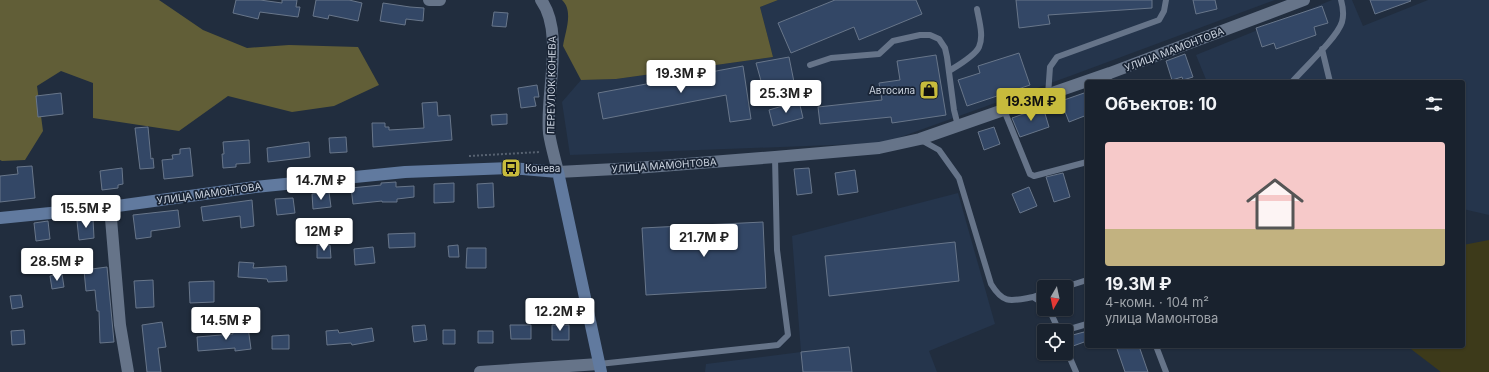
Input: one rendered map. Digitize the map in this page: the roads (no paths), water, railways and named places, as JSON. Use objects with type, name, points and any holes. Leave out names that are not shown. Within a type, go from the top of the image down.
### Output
[{"type":"main road","name":"УЛИЦА МАМОНТОВА","points":[[0,218],[110,206],[255,187],[405,172],[512,168],[558,172]]},
{"type":"main road","points":[[558,172],[600,368]]},
{"type":"street","points":[[429,0],[440,0]]},
{"type":"street","name":"ПЕРЕУЛОК КОНЕВА","points":[[541,0],[547,8],[553,35],[549,102],[549,133],[558,172]]},
{"type":"street","name":"УЛИЦА МАМОНТОВА","points":[[1092,80],[1304,0]]},
{"type":"street","name":"УЛИЦА МАМОНТОВА","points":[[558,172],[775,158],[879,148],[920,139],[1085,82]]},
{"type":"street","points":[[110,206],[120,326],[128,372]]},
{"type":"street","points":[[480,372],[600,368]]},
{"type":"lane","points":[[1048,95],[1050,67],[1057,57],[1159,20],[1164,11],[1166,0]]},
{"type":"lane","points":[[1294,80],[1334,35],[1342,22],[1343,7],[1341,0]]},
{"type":"lane","points":[[949,71],[979,48],[981,36],[977,9]]},
{"type":"lane","points":[[810,65],[831,58],[879,54],[893,41],[920,34],[939,39],[945,48],[954,110],[958,126]]},
{"type":"lane","points":[[1322,49],[1330,80]]},
{"type":"lane","points":[[1004,110],[1030,174],[1034,176],[1085,163]]},
{"type":"lane","points":[[920,139],[939,150],[959,178],[991,284],[998,294],[1005,299],[1013,300],[1037,296]]},
{"type":"lane","points":[[600,368],[778,345],[788,335],[777,250],[775,158]]},
{"type":"lane","points":[[1073,284],[1085,281]]},
{"type":"lane","points":[[1033,297],[1037,300]]},
{"type":"lane","points":[[1073,328],[1085,325]]},
{"type":"lane","points":[[1157,348],[1166,372]]},
{"type":"lane","points":[[1071,360],[1076,372]]},
{"type":"place","name":"Автосила","points":[[929,90]]},
{"type":"place","name":"Конева","points":[[511,168]]}]
